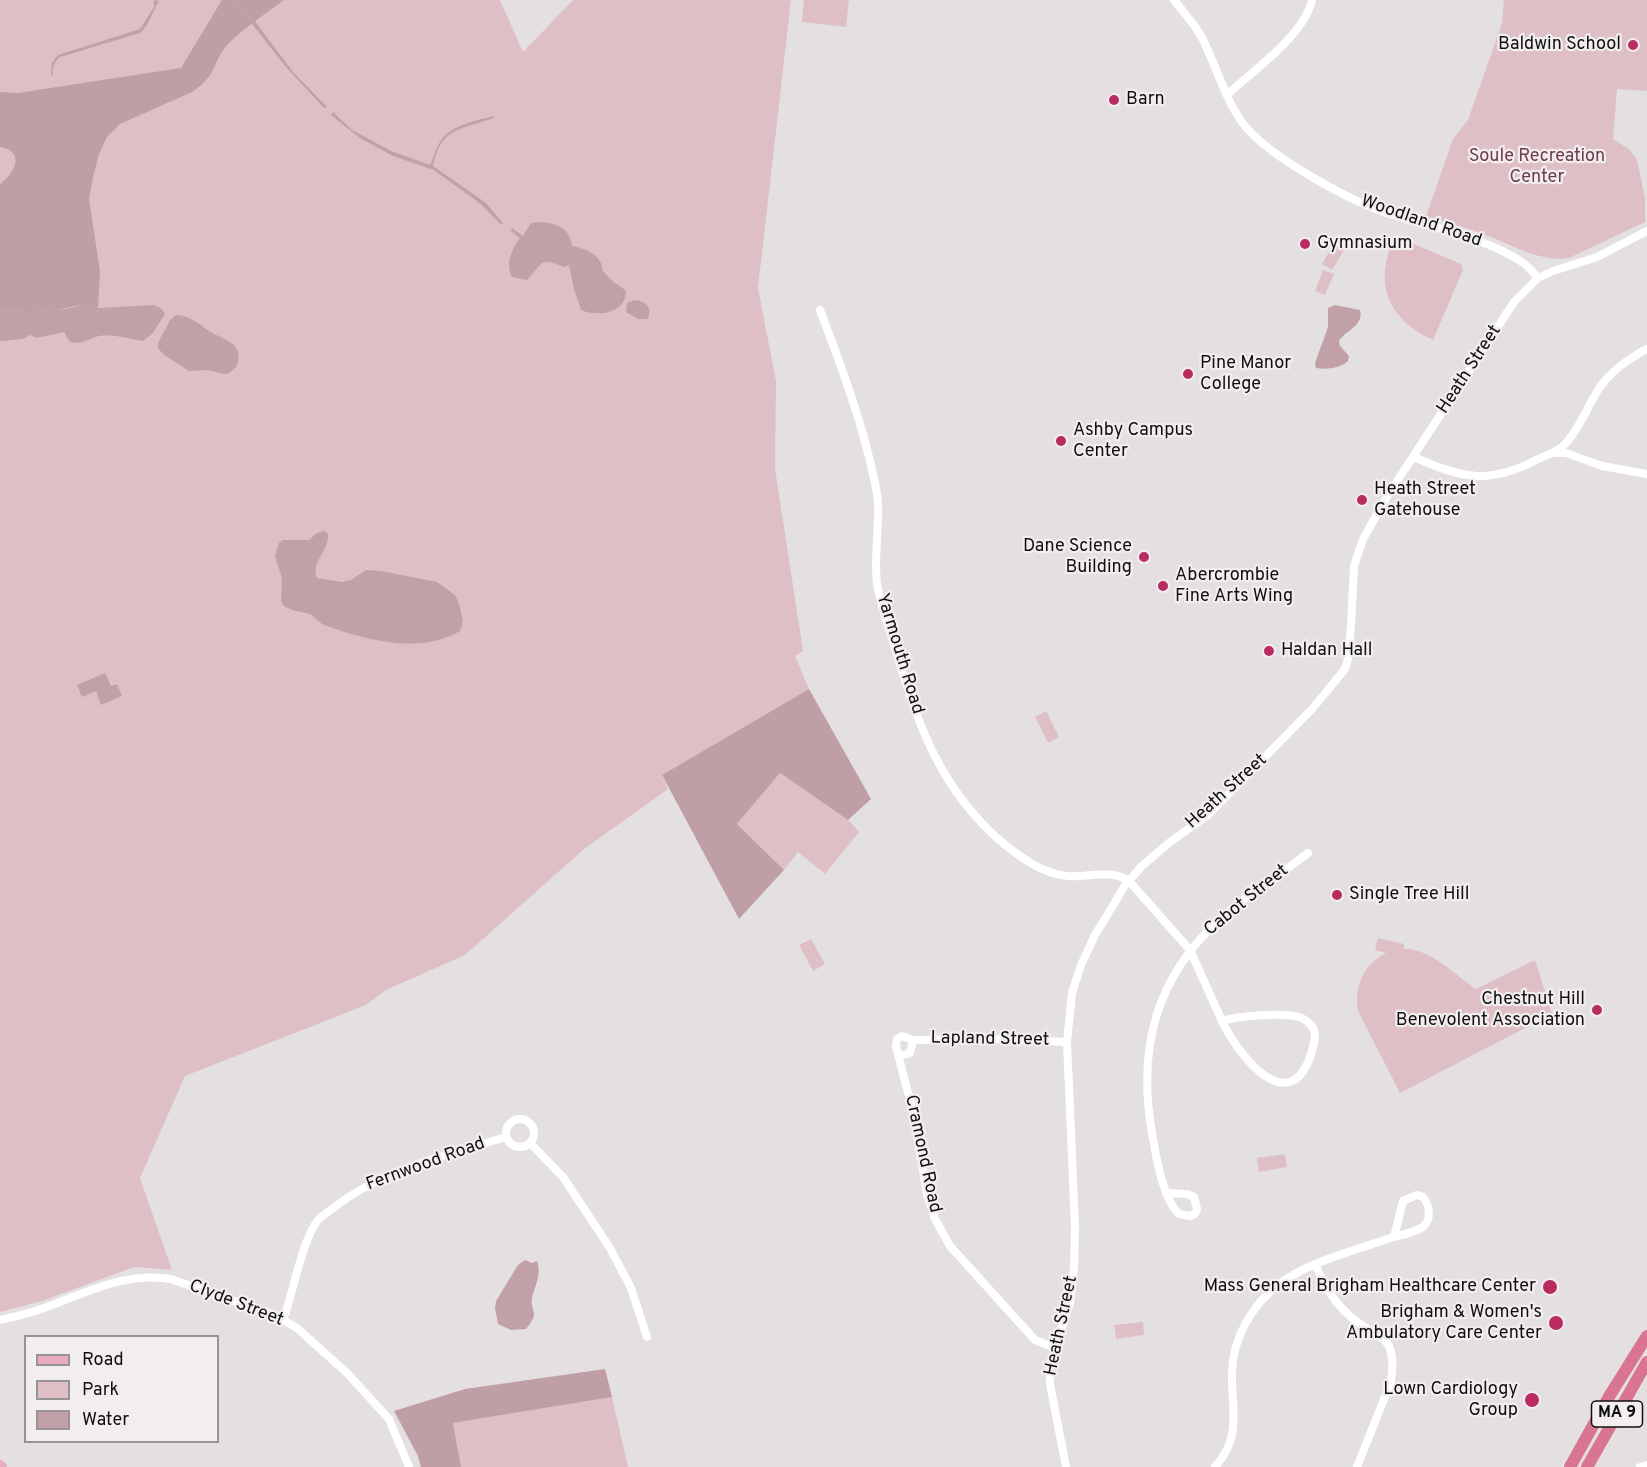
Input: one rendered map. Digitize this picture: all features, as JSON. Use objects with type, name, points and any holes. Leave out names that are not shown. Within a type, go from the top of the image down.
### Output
[{"type":"highway","name":"MA 9","points":[[1570,1467],[1610,1395],[1647,1336]]},
{"type":"highway","name":"MA 9","points":[[1587,1467],[1647,1362]]},
{"type":"street","name":"Woodland Road","points":[[1174,0],[1201,36],[1238,117],[1254,137],[1301,169],[1375,209],[1465,237],[1506,253],[1522,262],[1538,278]]},
{"type":"street","points":[[1227,95],[1295,33],[1308,13],[1312,0]]},
{"type":"street","name":"Heath Street","points":[[1066,1467],[1050,1384],[1050,1364],[1070,1303],[1074,1269],[1075,1227],[1067,1042],[1072,993],[1081,965],[1095,936],[1129,881],[1142,866],[1214,809],[1313,708],[1345,669],[1351,625],[1352,576],[1357,553],[1371,521],[1506,314],[1538,278],[1598,257],[1647,231]]},
{"type":"street","name":"Yarmouth Road","points":[[820,310],[851,392],[876,487],[879,509],[877,583],[909,697],[928,744],[943,772],[981,822],[1028,862],[1040,869],[1067,876],[1088,877],[1107,874],[1122,876],[1129,881]]},
{"type":"street","points":[[1556,453],[1572,436],[1603,381],[1647,349]]},
{"type":"street","points":[[1414,457],[1434,466],[1478,477],[1499,476],[1556,453],[1566,453],[1602,466],[1647,474]]},
{"type":"street","name":"Cabot Street","points":[[1168,1193],[1158,1160],[1150,1119],[1147,1086],[1152,1027],[1161,1002],[1190,950],[1222,917],[1308,853]]},
{"type":"street","points":[[1129,881],[1190,950],[1222,1021],[1231,1040],[1242,1054],[1273,1080],[1284,1083],[1293,1082],[1304,1073],[1316,1036],[1313,1028],[1304,1019],[1286,1015],[1222,1021]]},
{"type":"street","name":"Lapland Street","points":[[913,1040],[910,1053],[899,1056],[896,1047],[897,1039],[902,1036],[913,1040],[990,1039],[1067,1042]]},
{"type":"street","name":"Cramond Road","points":[[899,1056],[913,1112],[927,1194],[940,1228],[950,1246],[1035,1340],[1054,1348]]},
{"type":"street","name":"Fernwood Road","points":[[522,1119],[532,1126],[534,1135],[530,1143],[523,1147],[514,1146],[506,1137],[509,1124],[522,1119]]},
{"type":"street","name":"Fernwood Road","points":[[283,1320],[307,1244],[318,1220],[352,1193],[375,1182],[406,1169],[506,1137]]},
{"type":"street","name":"Fernwood Road","points":[[530,1143],[563,1177],[610,1248],[631,1288],[647,1336]]},
{"type":"street","points":[[1215,1467],[1225,1454],[1232,1437],[1235,1416],[1233,1358],[1246,1322],[1254,1309],[1288,1277],[1346,1253],[1409,1233],[1425,1225],[1429,1209],[1423,1197],[1417,1195],[1403,1201],[1394,1237]]},
{"type":"street","points":[[1316,1266],[1338,1305],[1356,1322],[1384,1341],[1390,1350],[1391,1379],[1357,1467]]},
{"type":"street","name":"Clyde Street","points":[[0,1320],[39,1310],[128,1278],[156,1276],[183,1283],[274,1315],[297,1328],[347,1373],[383,1411],[394,1428],[409,1467]]},
{"type":"street","points":[[1640,1467],[1647,1465]]},
{"type":"green space","points":[[0,0],[500,0],[523,52],[573,0],[791,0],[758,288],[776,381],[775,469],[803,651],[795,656],[809,689],[662,775],[668,789],[584,849],[465,955],[386,990],[366,1005],[185,1076],[140,1178],[172,1270],[134,1267],[42,1301],[0,1312]]},
{"type":"green space","points":[[804,0],[849,0],[846,27],[802,22]]},
{"type":"green space","name":"Soule Recreation Center","points":[[1504,0],[1647,0],[1647,91],[1617,89],[1613,139],[1629,149],[1637,160],[1645,198],[1645,222],[1569,258],[1547,258],[1473,230],[1426,216],[1453,139],[1468,120],[1502,23]]},
{"type":"green space","points":[[1395,236],[1461,264],[1463,270],[1433,340],[1405,322],[1388,298],[1385,269]]},
{"type":"green space","points":[[1334,244],[1344,250],[1332,270],[1322,264]]},
{"type":"green space","points":[[1323,270],[1334,274],[1325,295],[1315,291]]},
{"type":"green space","points":[[1046,711],[1059,737],[1048,743],[1035,717]]},
{"type":"green space","points":[[780,773],[848,820],[859,832],[825,874],[798,852],[784,870],[737,824]]},
{"type":"green space","points":[[1378,938],[1404,944],[1404,949],[1432,957],[1476,989],[1535,960],[1552,1014],[1400,1093],[1358,1011],[1357,993],[1362,977],[1371,964],[1386,953],[1375,950]]},
{"type":"green space","points":[[811,939],[825,964],[813,971],[799,945]]},
{"type":"green space","points":[[1285,1154],[1287,1167],[1259,1172],[1257,1158]]},
{"type":"green space","points":[[1143,1322],[1144,1335],[1116,1339],[1114,1325]]},
{"type":"green space","points":[[612,1397],[628,1467],[461,1467],[453,1423]]},
{"type":"shaded area","points":[[222,0],[284,0],[228,44],[211,74],[200,86],[192,92],[120,124],[107,137],[99,154],[89,199],[100,271],[98,308],[80,305],[57,310],[0,309],[0,184],[13,169],[15,158],[8,149],[0,147],[0,92],[18,93],[181,68]]},
{"type":"shaded area","points":[[809,689],[871,799],[848,820],[780,773],[737,824],[784,870],[739,919],[662,775]]},
{"type":"shaded area","points":[[605,1369],[612,1397],[453,1423],[461,1467],[421,1467],[418,1456],[394,1411],[465,1389]]},
{"type":"water","points":[[154,0],[159,1],[140,33],[60,57],[51,75],[52,63],[58,55],[140,29],[154,7]]},
{"type":"water","points":[[239,0],[293,72],[327,107],[324,108],[286,67],[234,1]]},
{"type":"water","points":[[333,112],[352,130],[391,151],[430,165],[438,145],[446,134],[466,124],[494,116],[494,118],[463,128],[447,137],[436,153],[433,166],[486,203],[503,223],[501,225],[482,205],[434,170],[393,156],[360,138],[331,115]]},
{"type":"water","points":[[541,222],[562,228],[569,235],[572,246],[584,249],[599,259],[606,275],[626,291],[621,305],[610,312],[602,313],[581,310],[569,265],[564,267],[546,262],[542,263],[527,280],[512,277],[509,267],[510,256],[520,238],[511,231],[512,228],[523,236],[531,223]]},
{"type":"water","points":[[634,300],[647,305],[648,319],[638,319],[626,312],[627,303]]},
{"type":"water","points":[[80,305],[98,308],[153,305],[161,308],[165,314],[152,334],[143,341],[104,335],[74,343],[70,342],[64,332],[37,338],[30,335],[23,339],[0,341],[0,309],[24,311],[43,307],[56,310]]},
{"type":"water","points":[[1335,305],[1360,310],[1360,320],[1339,341],[1340,346],[1349,356],[1348,361],[1333,368],[1316,368],[1315,363],[1328,327],[1328,308]]},
{"type":"water","points":[[176,315],[190,318],[232,343],[236,347],[239,359],[236,367],[224,374],[207,370],[189,371],[164,355],[158,348],[158,343],[170,320]]},
{"type":"water","points":[[325,531],[328,534],[328,540],[316,567],[317,578],[342,582],[351,580],[366,570],[437,582],[455,595],[463,621],[460,631],[429,642],[395,643],[362,637],[330,627],[322,624],[310,614],[284,606],[281,601],[282,578],[275,556],[279,543],[283,540],[309,540],[317,533]]},
{"type":"water","points":[[105,673],[111,686],[117,684],[122,696],[101,705],[96,691],[82,697],[77,685]]},
{"type":"water","points":[[525,1260],[532,1263],[537,1261],[538,1266],[532,1298],[534,1315],[526,1329],[511,1330],[498,1324],[496,1301],[518,1265]]},
{"type":"place","name":"Baldwin School","points":[[1633,45]]},
{"type":"place","name":"Barn","points":[[1114,100]]},
{"type":"place","name":"Gymnasium","points":[[1305,244]]},
{"type":"place","name":"Pine Manor College","points":[[1188,374]]},
{"type":"place","name":"Ashby Campus Center","points":[[1061,441]]},
{"type":"place","name":"Heath Street Gatehouse","points":[[1362,500]]},
{"type":"place","name":"Dane Science Building","points":[[1144,557]]},
{"type":"place","name":"Abercrombie Fine Arts Wing","points":[[1163,586]]},
{"type":"place","name":"Haldan Hall","points":[[1269,651]]},
{"type":"place","name":"Single Tree Hill","points":[[1337,895]]},
{"type":"place","name":"Chestnut Hill Benevolent Association","points":[[1597,1010]]},
{"type":"place","name":"Mass General Brigham Healthcare Center","points":[[1550,1287]]},
{"type":"place","name":"Brigham & Women's Ambulatory Care Center","points":[[1556,1323]]},
{"type":"place","name":"Lown Cardiology Group","points":[[1532,1400]]}]
